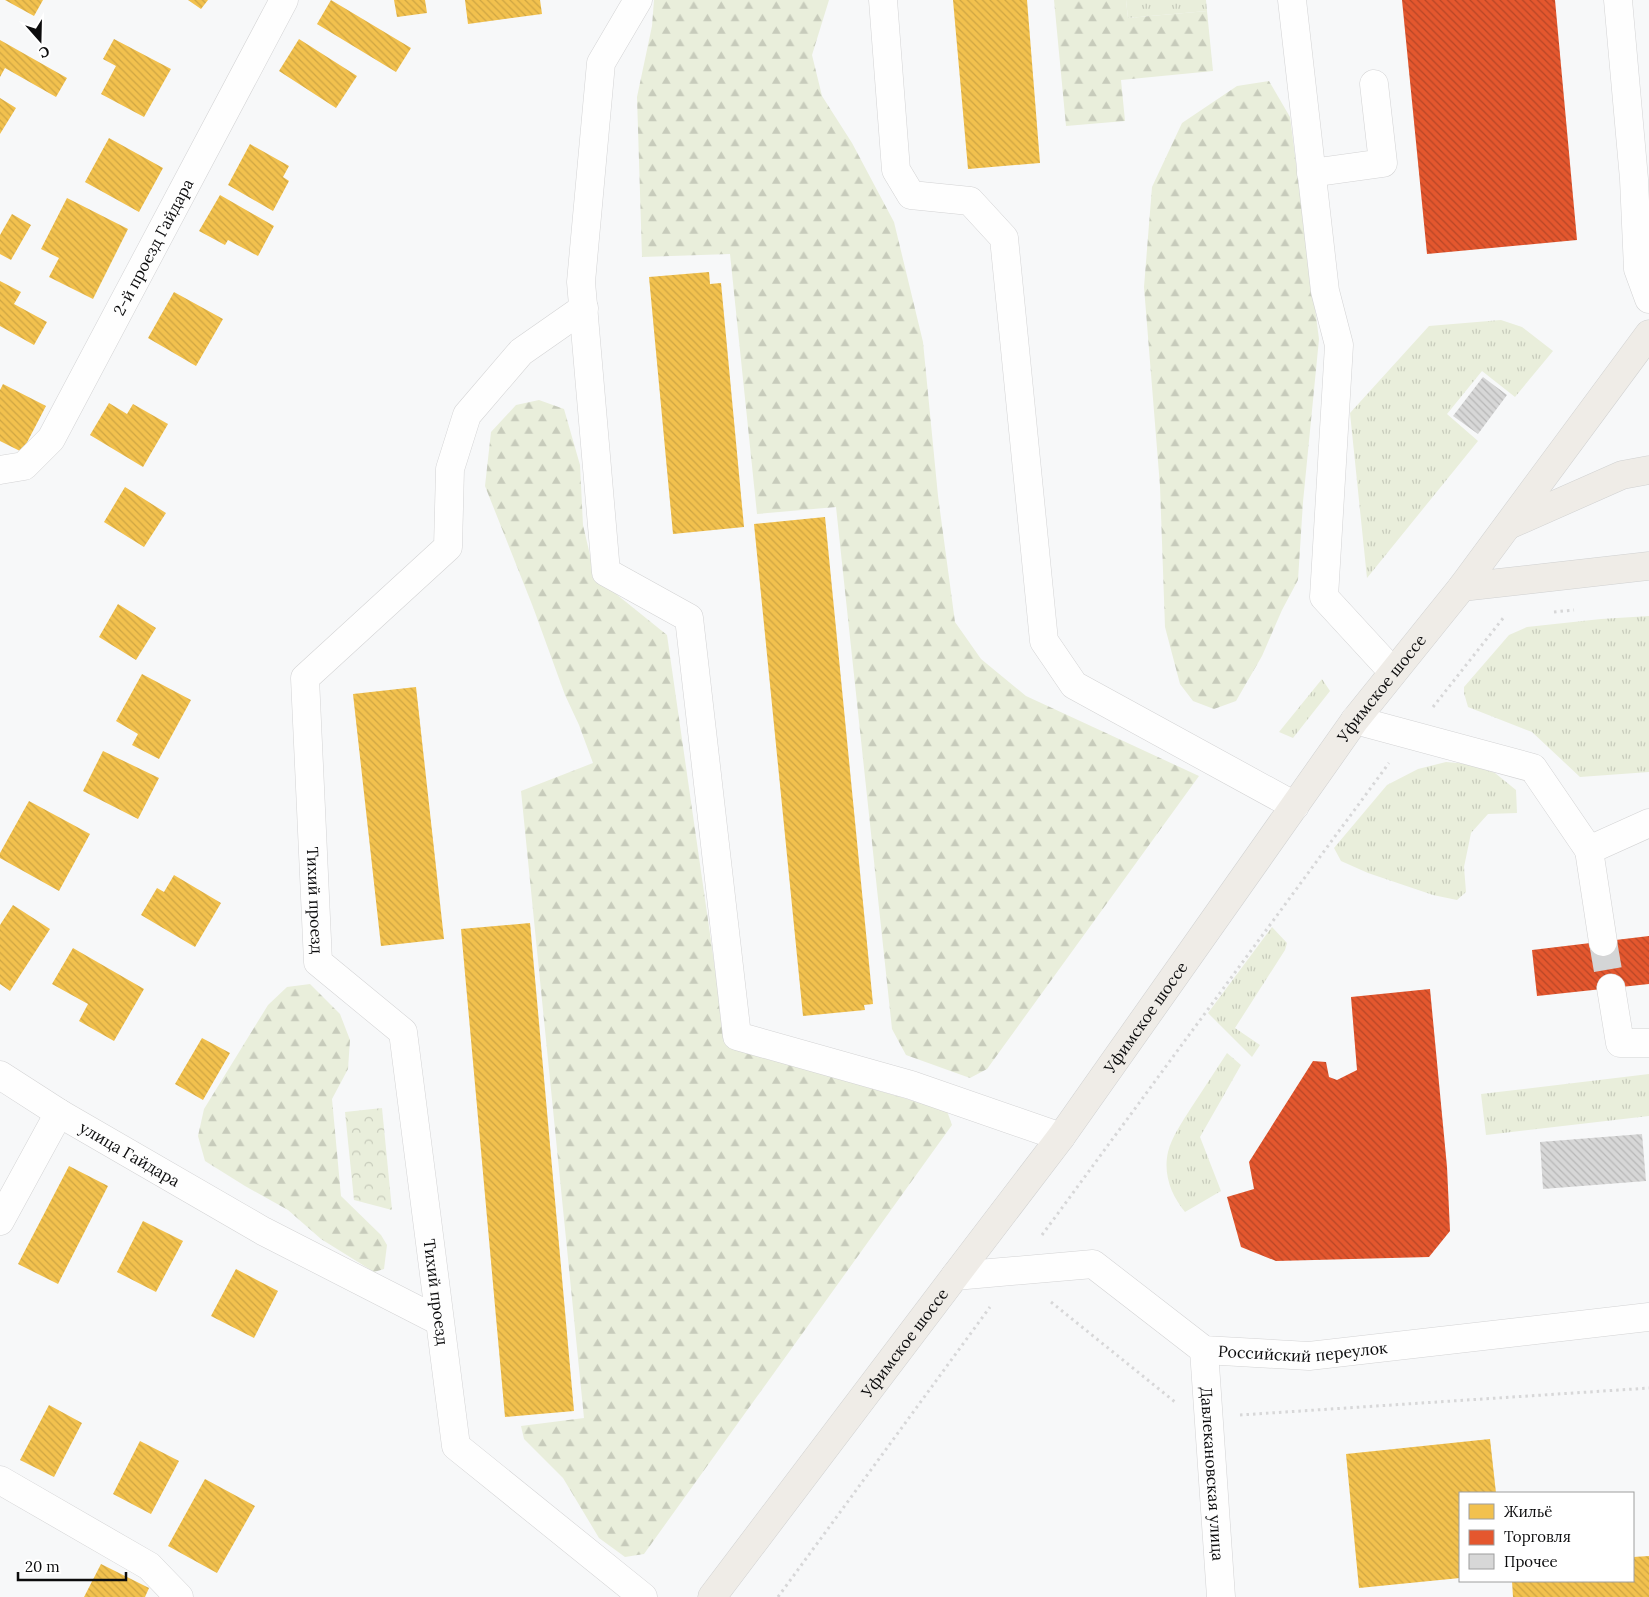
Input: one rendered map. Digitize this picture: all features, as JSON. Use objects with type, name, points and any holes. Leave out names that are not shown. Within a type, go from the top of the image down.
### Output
[{"type":"main road","name":"Уфимское шоссе","points":[[712,1597],[1062,1137],[1355,720],[1462,587],[1649,334]]},
{"type":"main road","points":[[1507,526],[1622,475],[1649,470]]},
{"type":"main road","points":[[1462,587],[1649,566]]},
{"type":"street","name":"2-й проезд Гайдара","points":[[0,470],[24,466],[51,439],[284,0]]},
{"type":"street","points":[[638,0],[601,63],[581,282],[606,572],[689,618],[737,1036],[910,1085],[1062,1137]]},
{"type":"street","points":[[883,0],[896,170],[911,195],[970,201],[1004,238],[1044,641],[1074,685],[1295,806]]},
{"type":"street","points":[[1292,0],[1325,291],[1339,345],[1324,597],[1393,672]]},
{"type":"street","points":[[1618,0],[1634,179],[1638,269],[1649,299]]},
{"type":"street","points":[[1312,173],[1383,163],[1374,84]]},
{"type":"street","name":"Тихий проезд","points":[[584,308],[521,352],[467,415],[450,469],[448,547],[305,678],[318,962],[403,1032],[456,1446],[643,1597]]},
{"type":"street","points":[[1355,720],[1533,768],[1588,850],[1603,942]]},
{"type":"street","points":[[1588,850],[1649,823]]},
{"type":"street","points":[[1611,988],[1620,1042],[1649,1043]]},
{"type":"street","name":"улица Гайдара","points":[[0,1075],[59,1113],[263,1231],[440,1320]]},
{"type":"street","points":[[0,1221],[59,1113]]},
{"type":"street","name":"Российский переулок","points":[[955,1276],[1093,1264],[1204,1350],[1309,1356],[1649,1317]]},
{"type":"street","name":"Давлекановская улица","points":[[1204,1350],[1221,1597]]},
{"type":"street","points":[[0,1480],[149,1566],[180,1597]]},
{"type":"path","points":[[1548,613],[1574,610]]},
{"type":"path","points":[[778,1597],[1360,800],[1504,617],[1512,616]]},
{"type":"path","points":[[1051,1302],[1180,1407],[1209,1417],[1649,1388]]},
{"type":"green space","points":[[654,0],[829,0],[812,55],[822,96],[852,143],[894,222],[923,342],[938,496],[955,622],[981,659],[1026,696],[1199,776],[987,1069],[970,1078],[906,1055],[892,1029],[836,507],[757,514],[730,254],[642,257],[637,97],[652,26]]},
{"type":"green space","points":[[1054,0],[1126,0],[1128,18],[1207,11],[1213,71],[1121,80],[1125,121],[1066,126]]},
{"type":"green space","points":[[1126,0],[1206,0],[1207,11],[1128,18]]},
{"type":"green space","points":[[1269,81],[1290,117],[1319,339],[1303,502],[1298,580],[1282,610],[1262,656],[1236,701],[1214,709],[1193,701],[1180,684],[1165,627],[1160,486],[1144,287],[1152,187],[1182,123],[1237,86]]},
{"type":"green space","points":[[1501,320],[1522,327],[1553,351],[1515,397],[1482,371],[1447,414],[1478,441],[1367,578],[1350,413],[1429,326]]},
{"type":"green space","points":[[539,400],[564,409],[580,465],[583,525],[595,577],[667,635],[726,1045],[947,1111],[952,1125],[644,1554],[625,1557],[599,1538],[563,1478],[524,1439],[521,1426],[584,1418],[521,791],[593,763],[485,486],[491,432],[516,405]]},
{"type":"green space","points":[[1649,616],[1649,772],[1580,777],[1532,732],[1468,707],[1464,687],[1509,635],[1527,627]]},
{"type":"green space","points":[[1322,679],[1330,691],[1293,738],[1279,732]]},
{"type":"green space","points":[[1446,762],[1469,764],[1495,773],[1516,790],[1517,813],[1488,814],[1471,833],[1464,867],[1466,892],[1457,900],[1433,895],[1368,873],[1341,861],[1334,848],[1387,785],[1418,769]]},
{"type":"green space","points":[[1272,927],[1287,943],[1285,950],[1235,1028],[1260,1045],[1252,1057],[1208,1013]]},
{"type":"green space","points":[[310,984],[340,1014],[350,1040],[348,1069],[332,1099],[341,1196],[381,1235],[387,1245],[384,1269],[374,1272],[321,1239],[288,1210],[205,1161],[198,1136],[204,1109],[268,1005],[287,987]]},
{"type":"green space","points":[[1227,1053],[1241,1065],[1200,1137],[1221,1191],[1185,1212],[1169,1184],[1167,1176],[1168,1152],[1178,1129]]},
{"type":"green space","points":[[1649,1074],[1649,1116],[1486,1135],[1481,1094]]},
{"type":"green space","points":[[382,1108],[392,1210],[354,1200],[345,1112]]},
{"type":"building: Жильё","points":[[5,0],[43,0],[34,16]]},
{"type":"building: Жильё","points":[[188,0],[208,0],[201,9]]},
{"type":"building: Жильё","points":[[331,0],[411,48],[396,72],[317,24]]},
{"type":"building: Жильё","points":[[394,0],[425,0],[427,13],[397,17]]},
{"type":"building: Жильё","points":[[465,0],[540,0],[542,14],[468,24]]},
{"type":"building: Жильё","points":[[953,0],[1027,0],[1040,163],[968,169]]},
{"type":"building: Жильё","points":[[114,39],[171,69],[144,117],[101,94],[116,66],[103,59]]},
{"type":"building: Жильё","points":[[299,39],[357,76],[336,108],[279,71]]},
{"type":"building: Жильё","points":[[0,40],[67,78],[56,97],[5,68],[0,77]]},
{"type":"building: Жильё","points":[[0,98],[16,108],[0,134]]},
{"type":"building: Жильё","points":[[109,138],[163,168],[139,212],[85,182]]},
{"type":"building: Жильё","points":[[250,144],[289,166],[283,177],[289,181],[273,211],[228,185]]},
{"type":"building: Жильё","points":[[220,195],[274,226],[258,256],[228,240],[225,245],[199,231]]},
{"type":"building: Жильё","points":[[67,198],[128,229],[93,299],[49,277],[59,258],[41,249]]},
{"type":"building: Жильё","points":[[12,214],[31,225],[11,260],[0,254],[0,235]]},
{"type":"building: Жильё","points":[[709,272],[710,284],[721,283],[744,527],[673,534],[649,277]]},
{"type":"building: Жильё","points":[[0,281],[21,292],[14,304],[47,322],[34,345],[0,326]]},
{"type":"building: Жильё","points":[[174,292],[223,319],[196,366],[148,338]]},
{"type":"building: Жильё","points":[[3,384],[46,406],[22,452],[0,441],[0,390]]},
{"type":"building: Жильё","points":[[109,403],[127,414],[133,404],[168,424],[143,467],[90,435]]},
{"type":"building: Жильё","points":[[125,487],[166,513],[144,547],[104,522]]},
{"type":"building: Жильё","points":[[825,517],[873,1004],[864,1005],[865,1010],[803,1016],[754,524]]},
{"type":"building: Жильё","points":[[118,604],[156,628],[136,660],[99,637]]},
{"type":"building: Жильё","points":[[142,674],[191,700],[159,759],[132,745],[138,734],[116,721]]},
{"type":"building: Жильё","points":[[416,687],[444,939],[381,946],[353,694]]},
{"type":"building: Жильё","points":[[103,751],[159,778],[138,819],[83,791]]},
{"type":"building: Жильё","points":[[29,801],[90,834],[59,891],[0,858],[0,853]]},
{"type":"building: Жильё","points":[[174,875],[221,903],[195,947],[141,915],[157,888],[164,892]]},
{"type":"building: Жильё","points":[[13,905],[50,929],[10,991],[0,984],[0,925]]},
{"type":"building: Жильё","points":[[530,923],[574,1411],[505,1417],[461,929]]},
{"type":"building: Жильё","points":[[73,948],[144,989],[114,1041],[79,1021],[88,1004],[52,984]]},
{"type":"building: Жильё","points":[[202,1038],[230,1053],[203,1100],[175,1084]]},
{"type":"building: Жильё","points":[[69,1166],[108,1186],[58,1284],[18,1264]]},
{"type":"building: Жильё","points":[[143,1221],[183,1241],[156,1292],[117,1272]]},
{"type":"building: Жильё","points":[[236,1269],[278,1291],[254,1338],[211,1316]]},
{"type":"building: Жильё","points":[[49,1405],[82,1423],[54,1477],[20,1460]]},
{"type":"building: Жильё","points":[[1490,1439],[1496,1492],[1459,1492],[1459,1578],[1359,1588],[1346,1454]]},
{"type":"building: Жильё","points":[[140,1441],[179,1461],[151,1514],[113,1494]]},
{"type":"building: Жильё","points":[[205,1479],[255,1506],[217,1573],[168,1546]]},
{"type":"building: Жильё","points":[[1649,1556],[1649,1597],[1513,1597],[1512,1582],[1634,1582],[1634,1557]]},
{"type":"building: Жильё","points":[[101,1564],[149,1588],[145,1597],[84,1597]]},
{"type":"building: Торговля","points":[[1402,0],[1555,0],[1577,240],[1427,254]]},
{"type":"building: Торговля","points":[[1649,936],[1649,984],[1537,996],[1532,950]]},
{"type":"building: Торговля","points":[[1430,989],[1447,1167],[1450,1231],[1429,1257],[1276,1261],[1241,1247],[1227,1197],[1254,1189],[1249,1162],[1313,1061],[1326,1062],[1329,1077],[1337,1080],[1357,1070],[1351,997]]},
{"type":"building: Прочее","points":[[1483,377],[1507,395],[1478,434],[1453,416]]},
{"type":"building: Прочее","points":[[1642,1134],[1646,1181],[1543,1189],[1540,1142]]},
{"type":"tunnel","points":[[1603,942],[1611,988]]}]
